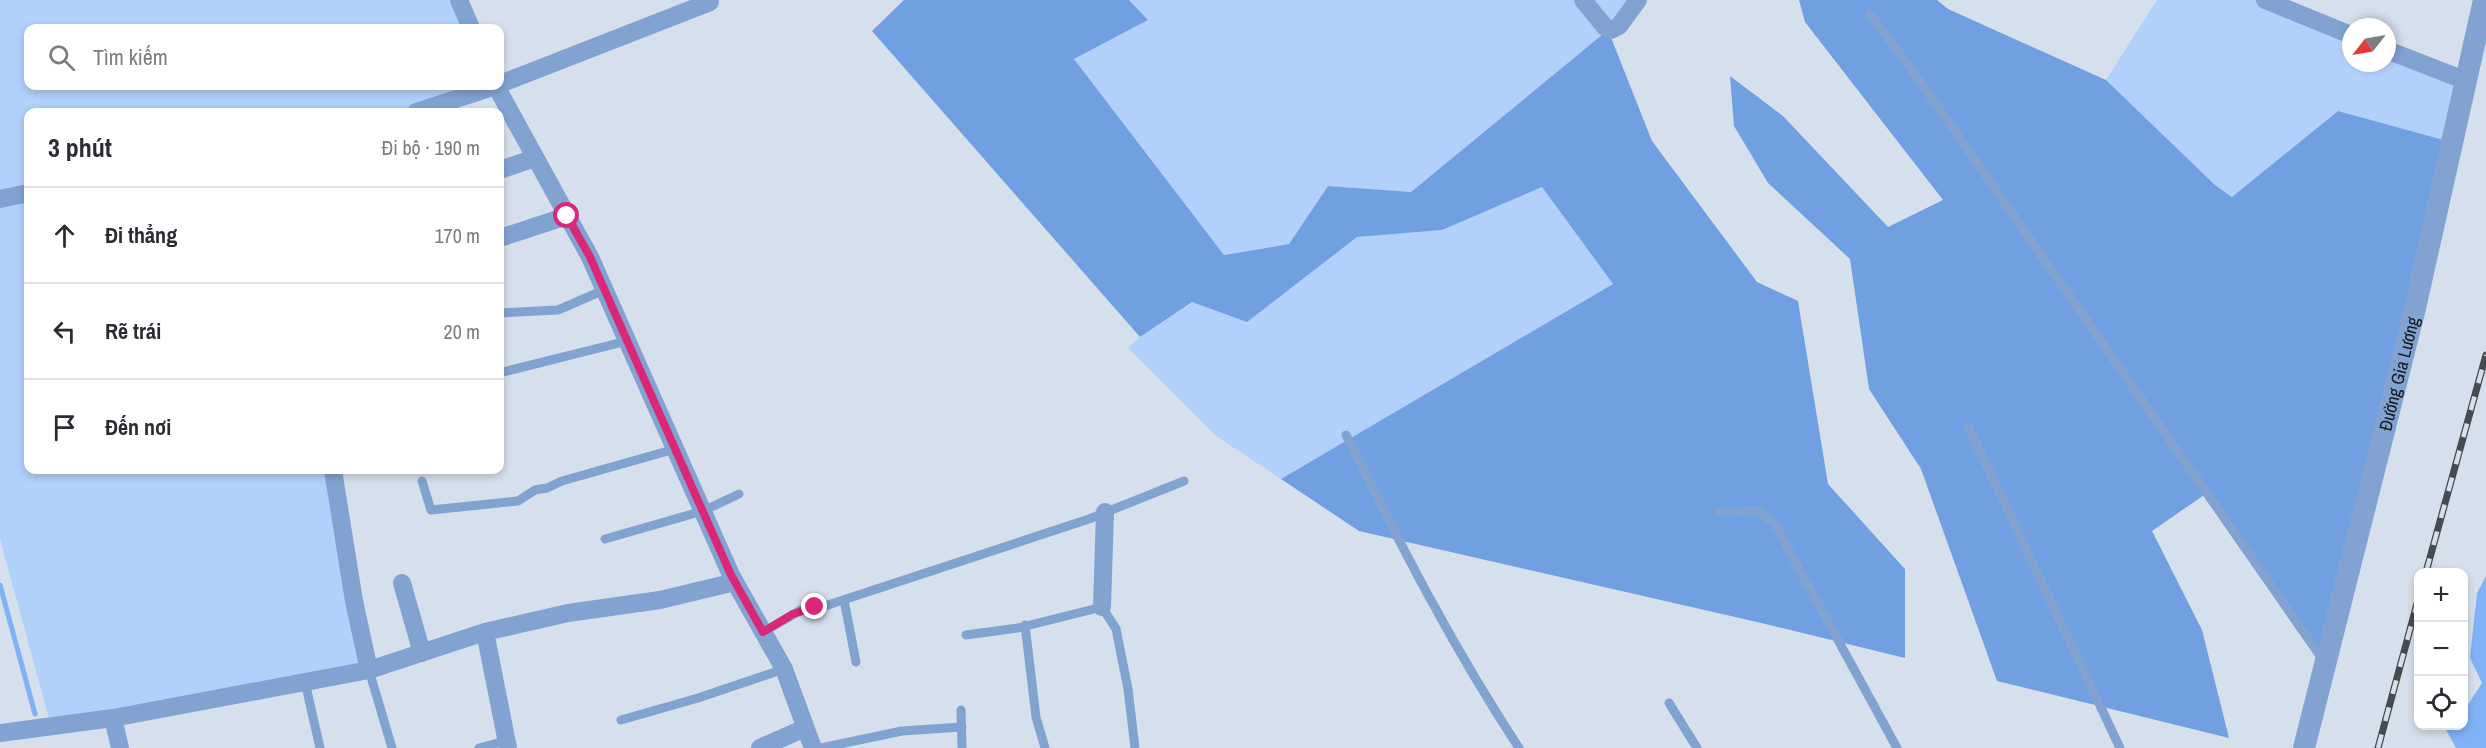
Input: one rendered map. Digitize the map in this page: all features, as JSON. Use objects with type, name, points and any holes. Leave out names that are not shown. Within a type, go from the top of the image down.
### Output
[{"type":"street","points":[[459,0],[469,24]]},
{"type":"street","points":[[1583,0],[1605,27],[1611,30],[1618,26],[1638,0]]},
{"type":"street","points":[[2265,0],[2342,31]]},
{"type":"street","name":"Đường Gia Lương","points":[[2304,748],[2415,308],[2464,80],[2484,0]]},
{"type":"street","points":[[504,82],[711,2]]},
{"type":"street","points":[[2396,54],[2464,80]]},
{"type":"street","points":[[428,108],[482,90]]},
{"type":"street","points":[[500,90],[590,257],[735,582],[784,669],[813,748]]},
{"type":"street","points":[[504,169],[535,158]]},
{"type":"street","points":[[0,199],[24,194]]},
{"type":"street","points":[[504,237],[567,216]]},
{"type":"street","points":[[334,474],[354,601],[369,670]]},
{"type":"street","points":[[1102,607],[1105,512]]},
{"type":"street","points":[[0,733],[113,718],[369,670],[485,632],[568,613],[660,600],[735,582]]},
{"type":"street","points":[[402,583],[422,652]]},
{"type":"street","points":[[485,632],[506,744]]},
{"type":"street","points":[[113,718],[120,748]]},
{"type":"street","points":[[760,748],[806,728]]},
{"type":"lane","points":[[1870,14],[1915,74],[2326,664]]},
{"type":"lane","points":[[504,313],[558,310],[604,290]]},
{"type":"lane","points":[[504,372],[627,341]]},
{"type":"lane","points":[[1968,426],[2120,748]]},
{"type":"lane","points":[[1346,435],[1409,564],[1475,681],[1519,748]]},
{"type":"lane","points":[[422,481],[431,510],[518,501],[535,490],[547,488],[562,481],[675,449]]},
{"type":"lane","points":[[763,632],[801,610],[844,600],[1105,512],[1184,481]]},
{"type":"lane","points":[[604,539],[703,511],[740,494]]},
{"type":"lane","points":[[1719,512],[1759,511],[1774,523],[1897,748]]},
{"type":"lane","points":[[844,600],[856,662]]},
{"type":"lane","points":[[966,635],[1018,628],[1102,607],[1116,629],[1128,689],[1135,748]]},
{"type":"lane","points":[[1025,625],[1036,717],[1045,748]]},
{"type":"lane","points":[[621,720],[698,698],[784,669]]},
{"type":"lane","points":[[369,670],[392,748]]},
{"type":"lane","points":[[305,682],[320,748]]},
{"type":"lane","points":[[1669,703],[1697,748]]},
{"type":"lane","points":[[961,710],[962,748]]},
{"type":"lane","points":[[821,748],[902,731],[962,727]]},
{"type":"lane","points":[[479,748],[506,744]]},
{"type":"shaded area","points":[[0,0],[459,0],[469,24],[24,24],[24,90],[482,90],[419,108],[24,108],[24,474],[333,474],[369,670],[51,726],[0,539]]},
{"type":"shaded area","points":[[904,0],[1129,0],[1148,20],[1074,59],[1224,255],[1289,244],[1328,186],[1411,192],[1608,30],[1652,141],[1757,282],[1798,301],[1828,484],[1905,569],[1905,658],[1359,531],[1281,479],[1613,284],[1542,187],[1442,230],[1357,237],[1247,322],[1192,302],[1140,337],[872,31]]},
{"type":"shaded area","points":[[1129,0],[1632,0],[1608,30],[1411,192],[1328,186],[1289,244],[1224,255],[1074,59],[1148,20]]},
{"type":"shaded area","points":[[1799,0],[1937,0],[1948,9],[2106,80],[2215,185],[2232,197],[2338,111],[2451,142],[2327,664],[2207,493],[2152,531],[2202,630],[2229,738],[1997,681],[1921,469],[1869,389],[1850,259],[1768,183],[1734,126],[1730,76],[1783,116],[1888,227],[1943,200],[1805,22]]},
{"type":"shaded area","points":[[2157,0],[2272,0],[2342,29],[2342,72],[2396,72],[2396,52],[2464,80],[2451,142],[2338,111],[2233,197],[2215,185],[2106,80]]},
{"type":"shaded area","points":[[1542,187],[1613,284],[1281,479],[1216,436],[1128,348],[1140,337],[1192,302],[1322,263],[1357,237],[1442,230]]},
{"type":"shaded area","points":[[2486,576],[2486,748],[2456,748],[2446,730],[2468,730],[2468,705],[2482,683],[2470,658],[2477,593]]},
{"type":"waterway","points":[[0,585],[35,714]]},
{"type":"railway","points":[[2427,568],[2486,355]]},
{"type":"railway","points":[[2378,748],[2414,615]]},
{"type":"route","points":[[567,216],[590,257],[731,575],[763,632],[801,610],[815,607]]}]
